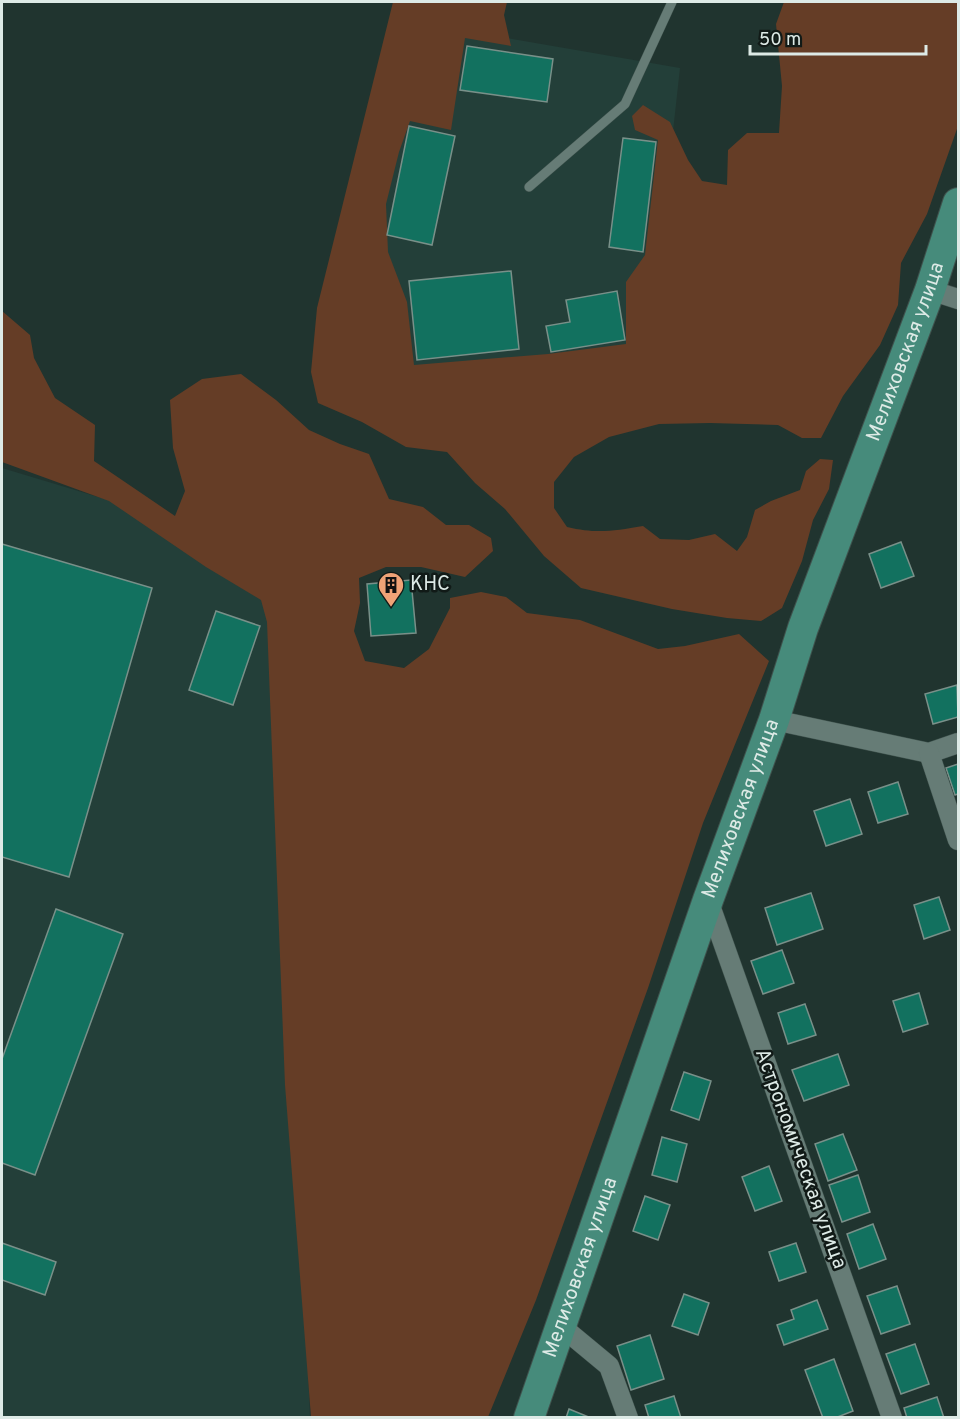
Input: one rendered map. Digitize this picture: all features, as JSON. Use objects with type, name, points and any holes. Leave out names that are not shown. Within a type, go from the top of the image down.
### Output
[{"type":"main road","name":"Мелиховская улица","points":[[529,1418],[708,900],[774,720],[803,628],[930,290],[958,203]]},
{"type":"street","points":[[930,290],[958,299]]},
{"type":"street","points":[[774,720],[929,753],[958,743]]},
{"type":"street","points":[[929,753],[958,840]]},
{"type":"street","name":"Астрономическая улица","points":[[708,900],[892,1418]]},
{"type":"street","points":[[562,1327],[609,1366],[628,1418]]},
{"type":"lane","points":[[529,187],[625,104],[672,2]]},
{"type":"shaded area","points":[[393,2],[507,2],[504,15],[511,46],[465,38],[451,130],[410,121],[399,152],[386,204],[388,252],[407,302],[414,365],[548,354],[626,344],[626,282],[645,255],[658,140],[635,130],[632,116],[643,105],[670,122],[688,160],[702,181],[727,185],[728,150],[747,133],[779,133],[782,86],[776,24],[784,2],[958,2],[958,126],[927,214],[901,263],[898,305],[880,345],[843,396],[821,438],[802,438],[778,425],[659,424],[609,437],[574,457],[554,482],[554,508],[567,527],[605,531],[643,526],[660,539],[689,540],[715,534],[737,551],[747,537],[755,510],[800,490],[806,471],[820,459],[833,460],[829,489],[813,520],[802,561],[782,608],[761,621],[672,609],[581,588],[544,556],[505,509],[475,483],[447,452],[406,447],[362,422],[318,403],[311,372],[317,308]]},
{"type":"shaded area","points":[[408,21],[680,68],[648,357],[341,392]]},
{"type":"shaded area","points":[[2,311],[30,335],[34,358],[55,398],[95,425],[94,461],[175,516],[185,491],[173,448],[170,400],[202,379],[241,374],[276,400],[309,430],[369,454],[389,499],[423,507],[446,525],[469,525],[491,538],[493,551],[465,577],[421,567],[386,567],[359,578],[360,603],[354,631],[365,661],[404,668],[429,649],[450,608],[450,598],[481,592],[506,597],[527,613],[580,620],[658,649],[685,646],[739,634],[769,661],[703,823],[648,988],[536,1300],[488,1417],[311,1417],[285,1085],[267,622],[261,600],[206,567],[109,501],[2,462]]},
{"type":"shaded area","points":[[2,468],[221,534],[276,542],[310,1417],[2,1417]]},
{"type":"building","points":[[467,46],[553,59],[547,102],[460,90]]},
{"type":"building","points":[[409,126],[455,136],[432,245],[387,235]]},
{"type":"building","points":[[623,138],[656,142],[643,252],[609,247]]},
{"type":"building","points":[[511,271],[519,349],[417,360],[409,281]]},
{"type":"building","points":[[617,291],[625,340],[551,352],[546,326],[570,322],[566,300]]},
{"type":"building","points":[[901,542],[914,576],[881,588],[869,554]]},
{"type":"building","points":[[2,544],[152,588],[69,877],[2,857]]},
{"type":"building","name":"КНС","points":[[411,580],[416,633],[371,636],[367,584]]},
{"type":"building","points":[[216,611],[260,626],[233,705],[189,690]]},
{"type":"building","points":[[957,685],[958,717],[933,724],[925,694]]},
{"type":"building","points":[[958,764],[958,794],[955,795],[946,768]]},
{"type":"building","points":[[898,782],[908,814],[878,823],[868,792]]},
{"type":"building","points":[[850,799],[862,834],[826,846],[814,811]]},
{"type":"building","points":[[811,893],[823,929],[777,945],[765,908]]},
{"type":"building","points":[[939,897],[950,930],[924,939],[914,905]]},
{"type":"building","points":[[56,909],[123,934],[35,1175],[2,1163],[2,1059]]},
{"type":"building","points":[[782,950],[794,983],[763,994],[751,961]]},
{"type":"building","points":[[919,993],[928,1024],[903,1032],[893,1001]]},
{"type":"building","points":[[805,1004],[816,1035],[788,1044],[778,1013]]},
{"type":"building","points":[[838,1054],[849,1085],[804,1101],[792,1070]]},
{"type":"building","points":[[684,1072],[711,1081],[699,1120],[671,1110]]},
{"type":"building","points":[[843,1134],[857,1170],[828,1181],[815,1144]]},
{"type":"building","points":[[662,1137],[687,1144],[677,1182],[652,1175]]},
{"type":"building","points":[[769,1166],[782,1201],[755,1211],[742,1177]]},
{"type":"building","points":[[858,1175],[870,1212],[842,1222],[829,1185]]},
{"type":"building","points":[[645,1196],[670,1205],[658,1240],[633,1231]]},
{"type":"building","points":[[873,1224],[886,1259],[859,1269],[847,1234]]},
{"type":"building","points":[[2,1243],[56,1262],[45,1295],[2,1280]]},
{"type":"building","points":[[796,1243],[806,1272],[779,1281],[769,1252]]},
{"type":"building","points":[[897,1286],[910,1324],[881,1334],[867,1296]]},
{"type":"building","points":[[684,1294],[709,1303],[698,1335],[672,1326]]},
{"type":"building","points":[[817,1300],[828,1329],[784,1345],[777,1325],[794,1319],[791,1310]]},
{"type":"building","points":[[650,1335],[664,1379],[631,1390],[617,1346]]},
{"type":"building","points":[[915,1344],[929,1384],[901,1394],[886,1354]]},
{"type":"building","points":[[834,1359],[853,1411],[835,1418],[823,1418],[805,1370]]},
{"type":"building","points":[[674,1396],[681,1418],[649,1418],[645,1405]]},
{"type":"building","points":[[937,1397],[944,1418],[907,1418],[904,1408]]},
{"type":"building","points":[[569,1409],[591,1418],[566,1418]]},
{"type":"place","name":"КНС","points":[[391,608]]}]
